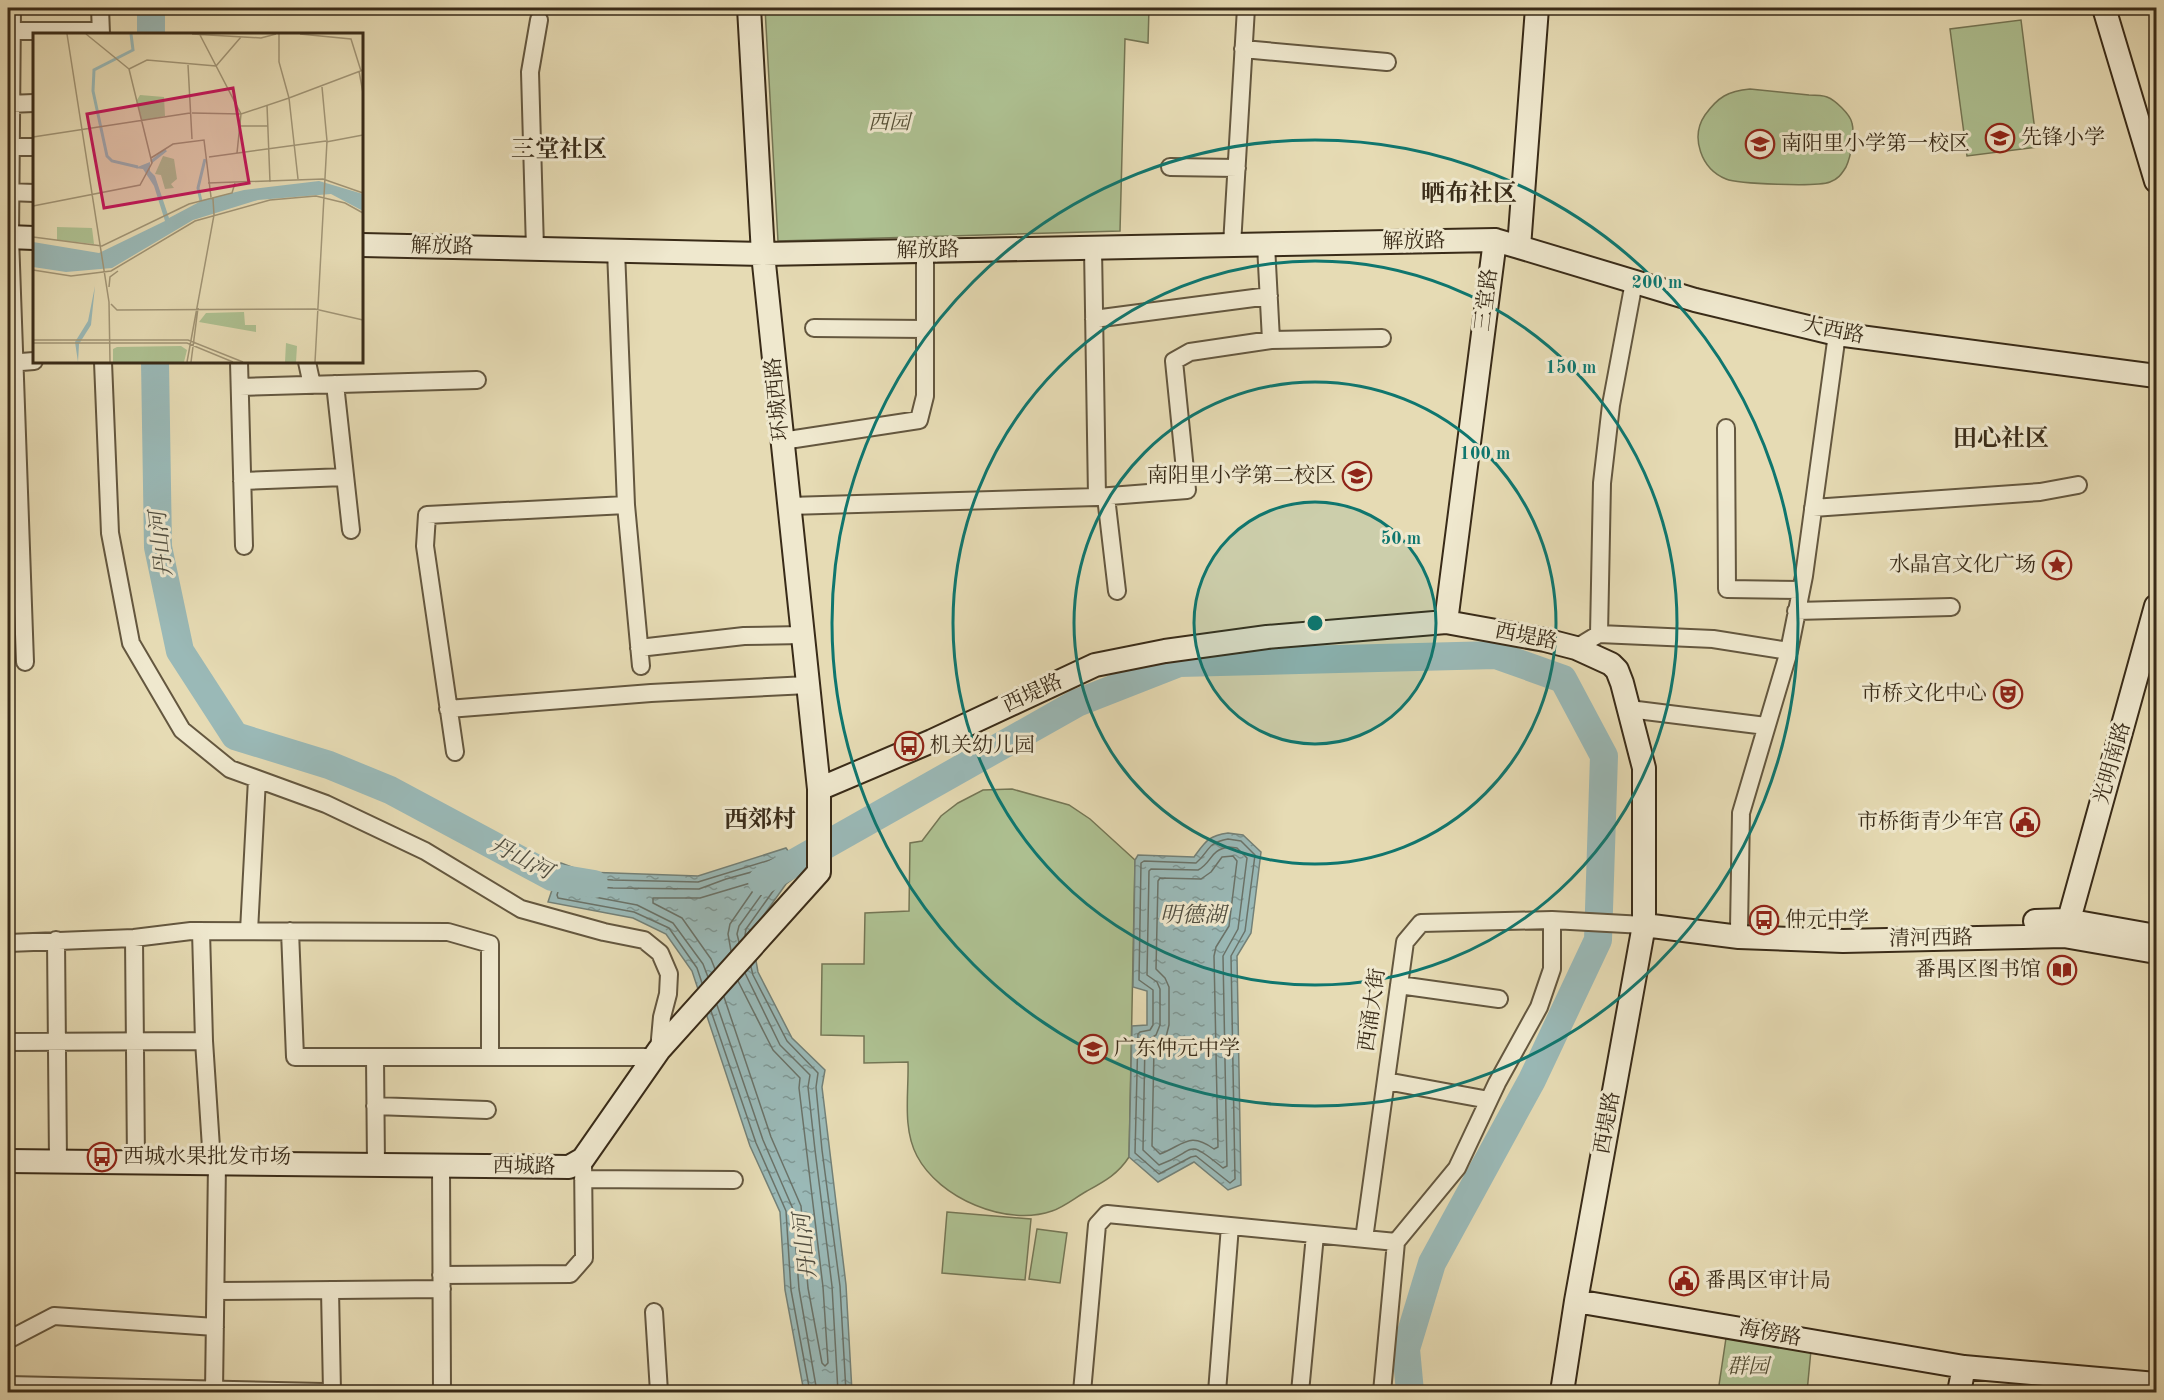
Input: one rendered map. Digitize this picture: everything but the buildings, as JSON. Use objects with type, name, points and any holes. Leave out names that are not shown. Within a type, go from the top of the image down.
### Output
[{"type":"street","points":[[12,8],[9,147],[11,362],[25,662]]},
{"type":"street","points":[[10,31],[101,33],[100,8]]},
{"type":"street","name":"环城西路","points":[[749,8],[763,254],[819,789]]},
{"type":"street","points":[[1232,245],[1246,8]]},
{"type":"street","name":"三堂路","points":[[1446,622],[1495,240],[1519,247],[1537,8]]},
{"type":"street","points":[[2104,8],[2157,181]]},
{"type":"street","points":[[535,249],[530,72],[539,20]]},
{"type":"street","points":[[1243,49],[1387,62]]},
{"type":"street","points":[[10,104],[33,103]]},
{"type":"street","points":[[9,147],[33,147]]},
{"type":"street","points":[[1170,167],[1237,168]]},
{"type":"street","points":[[9,192],[33,193]]},
{"type":"street","points":[[9,237],[33,238]]},
{"type":"street","name":"解放路","points":[[363,245],[763,254],[1495,240]]},
{"type":"street","points":[[1266,244],[1272,340]]},
{"type":"street","name":"大西路","points":[[1519,247],[1695,300],[1837,334],[2157,376]]},
{"type":"street","points":[[1093,248],[1102,497],[1117,591]]},
{"type":"street","points":[[616,250],[626,505],[641,666]]},
{"type":"street","points":[[782,441],[920,420],[925,396],[925,251]]},
{"type":"street","points":[[1599,634],[1602,483],[1611,405],[1634,282]]},
{"type":"street","points":[[1094,319],[1269,296]]},
{"type":"street","points":[[814,328],[925,328]]},
{"type":"street","points":[[1739,928],[1741,813],[1789,651],[1801,590],[1837,334]]},
{"type":"street","points":[[789,506],[1102,497],[1187,490],[1174,360],[1190,352],[1272,340],[1382,338]]},
{"type":"street","points":[[11,362],[33,361]]},
{"type":"street","points":[[103,363],[110,533],[131,643],[182,730],[230,769],[326,804],[425,851],[521,909],[604,932],[644,940],[660,953],[669,974],[668,994],[656,1054],[295,1057],[290,931]]},
{"type":"street","points":[[239,363],[244,546]]},
{"type":"street","points":[[307,363],[312,385]]},
{"type":"street","points":[[240,387],[477,380]]},
{"type":"street","points":[[335,384],[351,530]]},
{"type":"street","points":[[1726,428],[1727,589],[1801,590]]},
{"type":"street","points":[[242,481],[345,477]]},
{"type":"street","points":[[1813,508],[2040,492],[2078,485]]},
{"type":"street","points":[[455,752],[425,546],[427,515],[626,505]]},
{"type":"street","name":"光明南路","points":[[2067,928],[2157,606]]},
{"type":"street","points":[[1797,611],[1951,608]]},
{"type":"street","name":"西堤路","points":[[819,789],[932,741],[1095,665],[1165,651],[1267,637],[1446,622],[1576,648],[1604,659],[1614,667],[1622,683],[1644,768],[1644,925],[1576,1301],[1562,1392]]},
{"type":"street","points":[[1576,648],[1599,634],[1713,639],[1789,651]]},
{"type":"street","points":[[639,648],[744,636],[802,635]]},
{"type":"street","points":[[448,709],[651,693],[808,685]]},
{"type":"street","points":[[1629,709],[1766,726]]},
{"type":"street","points":[[249,931],[257,779]]},
{"type":"street","name":"西城路","points":[[8,1161],[569,1167],[583,1169],[656,1054],[819,873],[819,789]]},
{"type":"street","points":[[1382,1392],[1396,1242],[1457,1168],[1489,1100],[1539,1007],[1552,969],[1552,920],[1644,925]]},
{"type":"street","name":"西涌大街","points":[[1364,1239],[1405,942],[1420,923],[1552,920]]},
{"type":"street","name":"清河西路","points":[[1644,925],[1739,937],[1843,941],[2067,928],[2157,952]]},
{"type":"street","name":"清河西路","points":[[1644,925],[1848,929],[2067,928],[2157,936]]},
{"type":"street","points":[[201,931],[204,1041],[215,1163],[214,1391]]},
{"type":"street","points":[[8,943],[134,938],[201,931],[448,932],[490,944],[490,1057]]},
{"type":"street","points":[[134,938],[136,1162]]},
{"type":"street","points":[[56,940],[58,1161]]},
{"type":"street","points":[[1399,985],[1499,999]]},
{"type":"street","points":[[8,1042],[204,1041]]},
{"type":"street","points":[[375,1057],[376,1165]]},
{"type":"street","points":[[1386,1081],[1489,1100]]},
{"type":"street","points":[[375,1106],[487,1110]]},
{"type":"street","points":[[441,1166],[442,1392]]},
{"type":"street","points":[[216,1291],[330,1290],[570,1274],[584,1258],[583,1169],[734,1180]]},
{"type":"street","points":[[1082,1392],[1097,1225],[1107,1214],[1396,1242]]},
{"type":"street","points":[[1217,1392],[1230,1226]]},
{"type":"street","points":[[1300,1392],[1315,1234]]},
{"type":"street","points":[[330,1290],[332,1392]]},
{"type":"street","name":"海傍路","points":[[1576,1301],[1965,1367],[2157,1384]]},
{"type":"street","points":[[654,1312],[659,1392]]},
{"type":"street","points":[[8,1340],[54,1316],[215,1327]]},
{"type":"street","points":[[1959,1392],[1965,1367]]},
{"type":"street","points":[[8,1385],[324,1392]]},
{"type":"green space","name":"西园","points":[[765,8],[1149,8],[1148,43],[1125,39],[1120,231],[778,241]]},
{"type":"green space","points":[[2021,20],[2037,147],[1967,156],[1950,29]]},
{"type":"green space","points":[[1750,89],[1823,96],[1842,108],[1851,119],[1853,133],[1848,162],[1839,176],[1833,181],[1822,184],[1761,183],[1726,179],[1710,168],[1704,160],[1698,142],[1698,133],[1705,115],[1719,99],[1736,91]]},
{"type":"green space","points":[[1012,789],[1069,805],[1090,819],[1135,860],[1129,1157],[1116,1173],[1100,1184],[1052,1211],[1034,1215],[995,1212],[957,1196],[941,1185],[927,1171],[917,1156],[909,1134],[908,1062],[864,1063],[864,1036],[821,1035],[822,964],[864,964],[865,913],[909,911],[910,843],[922,841],[941,816],[958,803],[983,790]]},
{"type":"green space","points":[[947,1212],[1031,1219],[1025,1280],[942,1273]]},
{"type":"green space","points":[[1037,1229],[1067,1233],[1060,1283],[1029,1279]]},
{"type":"green space","name":"群园","points":[[1726,1338],[1811,1350],[1807,1392],[1718,1392]]},
{"type":"water","name":"明德湖","points":[[1228,833],[1243,835],[1261,852],[1251,933],[1237,956],[1241,1185],[1228,1190],[1194,1162],[1158,1182],[1129,1157],[1132,1026],[1147,1025],[1147,991],[1133,987],[1135,860],[1138,855],[1194,857],[1208,840]]},
{"type":"water","points":[[786,848],[803,871],[786,884],[751,933],[758,972],[792,1038],[825,1070],[822,1087],[846,1285],[852,1392],[804,1392],[785,1290],[780,1212],[750,1146],[692,971],[666,934],[633,918],[548,902],[561,863],[585,872],[698,876]]},
{"type":"waterway","name":"丹山河","points":[[151,8],[151,33]]},
{"type":"waterway","name":"丹山河","points":[[155,363],[158,547],[180,651],[235,736],[329,765],[390,790],[552,877],[594,884]]},
{"type":"waterway","points":[[762,881],[1077,703],[1179,663],[1496,655],[1563,679],[1604,756],[1598,940],[1532,1080],[1432,1263],[1406,1349],[1410,1392]]},
{"type":"place","name":"先锋小学","points":[[2000,138]]},
{"type":"place","name":"南阳里小学第一校区","points":[[1760,144]]},
{"type":"place","name":"南阳里小学第二校区","points":[[1357,476]]},
{"type":"place","name":"水晶宫文化广场","points":[[2057,565]]},
{"type":"place","name":"市桥文化中心","points":[[2008,694]]},
{"type":"place","name":"机关幼儿园","points":[[909,746]]},
{"type":"place","name":"市桥街青少年宫","points":[[2025,822]]},
{"type":"place","name":"仲元中学","points":[[1764,920]]},
{"type":"place","name":"番禺区图书馆","points":[[2062,970]]},
{"type":"place","name":"广东仲元中学","points":[[1093,1049]]},
{"type":"place","name":"西城水果批发市场","points":[[102,1157]]},
{"type":"place","name":"番禺区审计局","points":[[1684,1281]]},
{"type":"district","name":"三堂社区","points":[[559,151]]},
{"type":"district","name":"晒布社区","points":[[1469,195]]},
{"type":"district","name":"田心社区","points":[[2001,440]]},
{"type":"district","name":"西郊村","points":[[760,821]]}]
